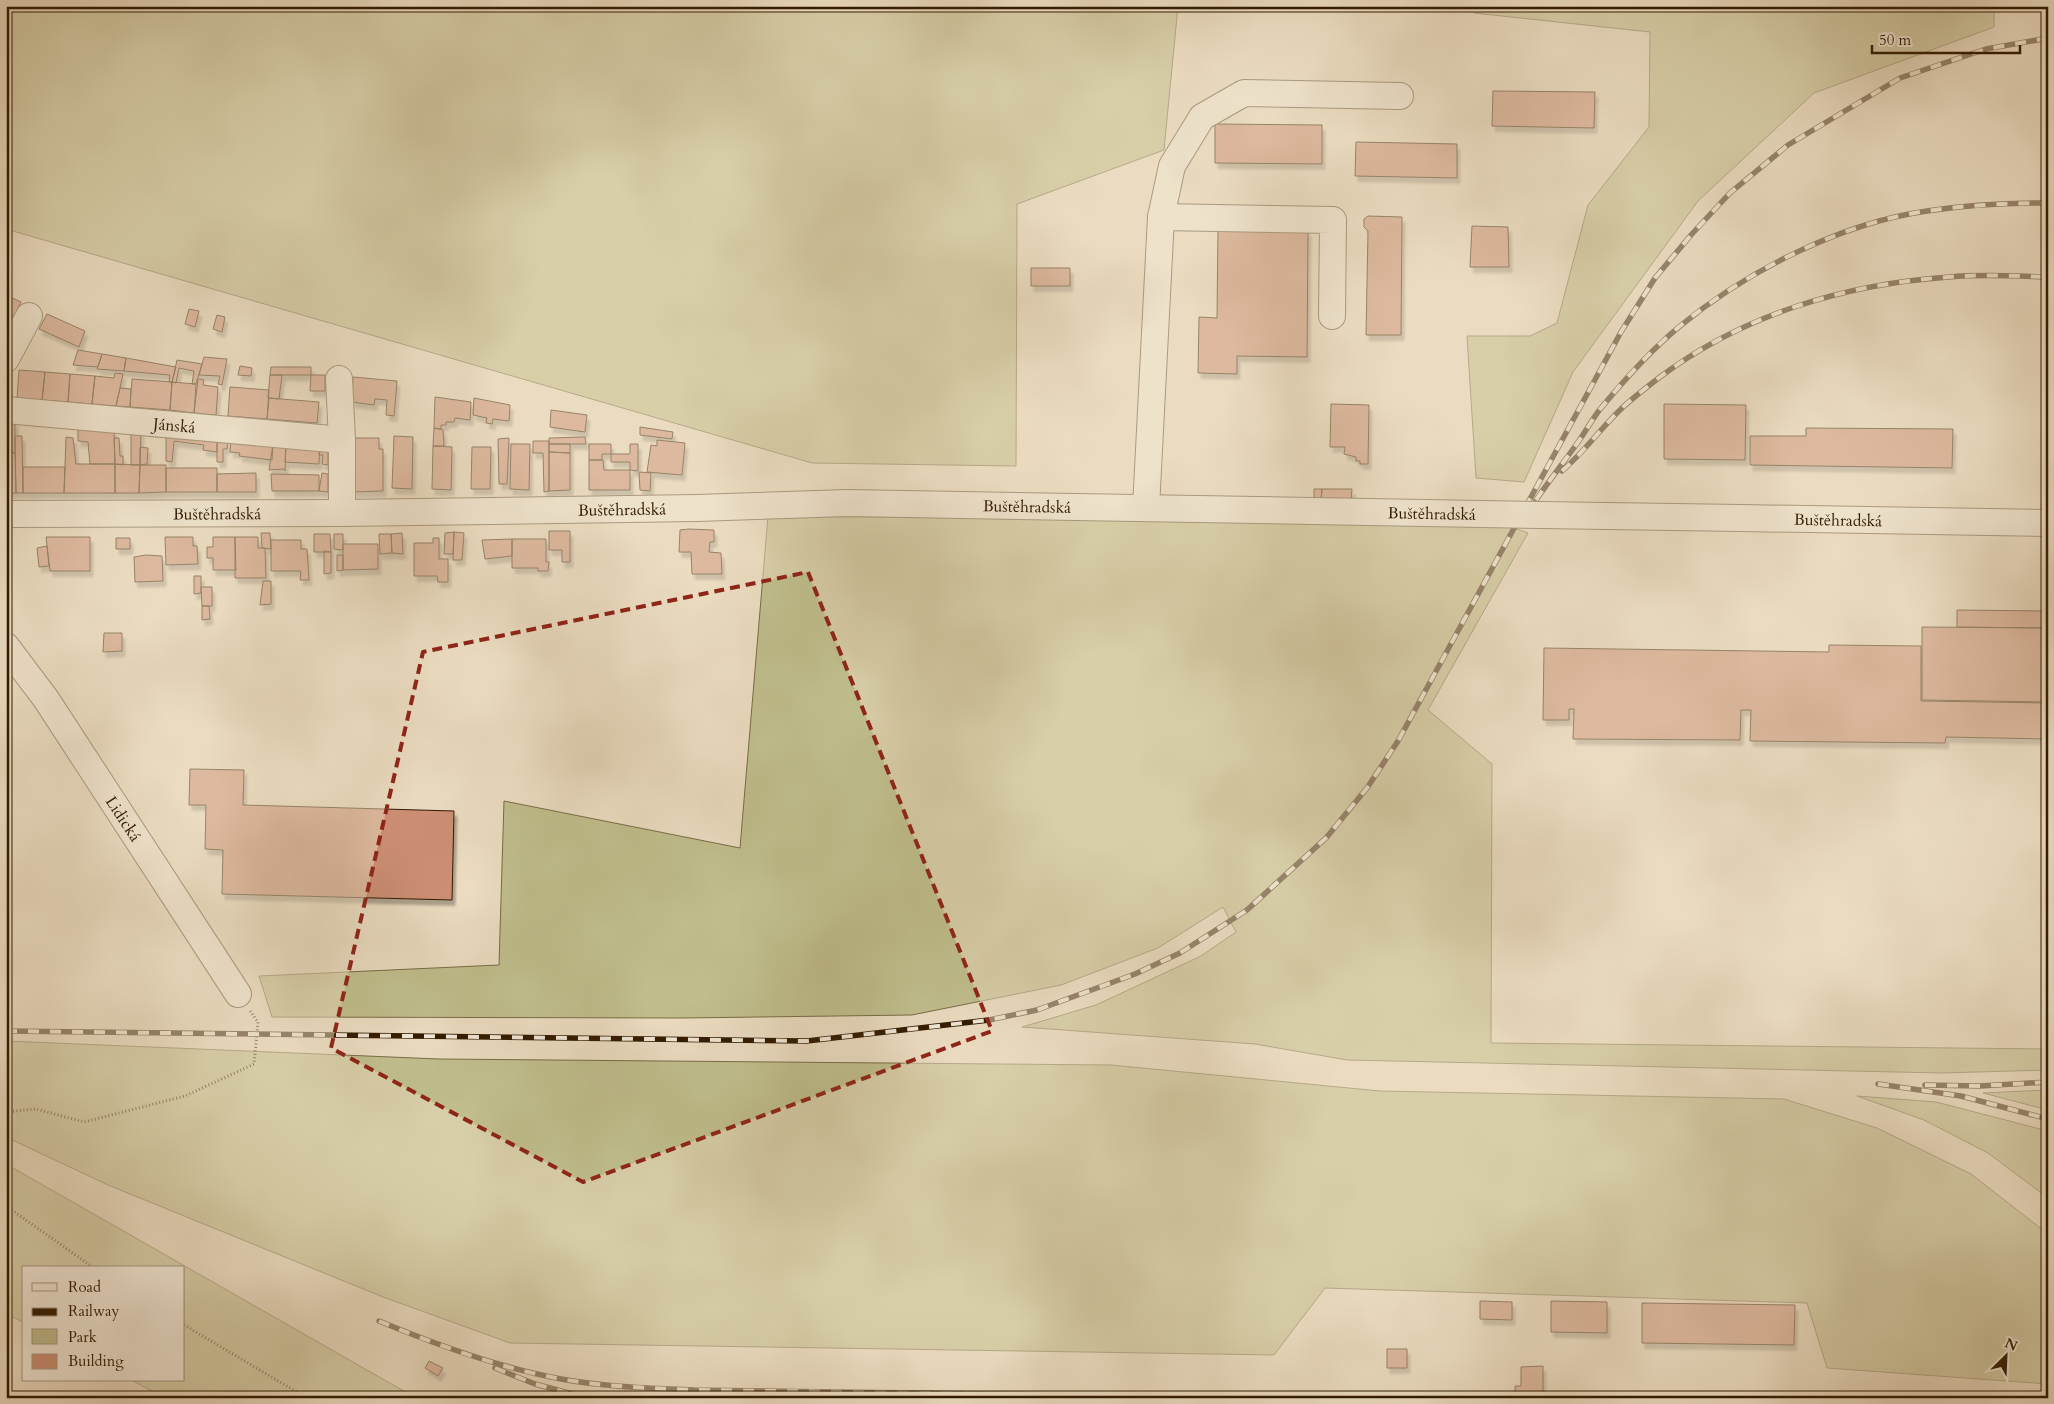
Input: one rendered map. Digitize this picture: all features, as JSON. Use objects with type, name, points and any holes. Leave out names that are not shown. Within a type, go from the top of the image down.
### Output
[{"type":"street","points":[[1146,508],[1161,217],[1172,166],[1202,117],[1244,93],[1400,96]]},
{"type":"street","points":[[1161,217],[1333,220],[1332,316]]},
{"type":"street","points":[[6,359],[29,316]]},
{"type":"street","points":[[339,379],[342,440],[342,513]]},
{"type":"street","name":"Jánská","points":[[6,410],[342,440]]},
{"type":"street","name":"Buštěhradská","points":[[6,514],[342,513],[697,508],[848,503],[2048,523]]},
{"type":"street","name":"Lidická","points":[[6,646],[46,699],[238,994]]},
{"type":"path","points":[[6,1112],[36,1109],[84,1122],[185,1096],[254,1064],[258,1022],[238,994]]},
{"type":"path","points":[[6,1206],[91,1266]]},
{"type":"path","points":[[185,1326],[307,1398]]},
{"type":"highlighted area","points":[[808,572],[992,1031],[583,1182],[331,1048],[423,652]]},
{"type":"green space","points":[[6,6],[1178,6],[1164,150],[1017,204],[1016,466],[812,463],[6,229]]},
{"type":"green space","points":[[1473,6],[1994,6],[1994,27],[1814,93],[1698,201],[1573,372],[1524,482],[1476,478],[1467,336],[1530,336],[1557,323],[1588,205],[1649,127],[1650,32],[1474,13]]},
{"type":"green space","points":[[768,516],[1501,523],[1528,533],[1428,710],[1492,764],[1491,1043],[2048,1049],[2048,1070],[1942,1073],[1347,1060],[1255,1044],[1022,1027],[1096,1005],[1201,956],[1236,932],[1223,907],[1158,948],[1061,985],[912,1015],[683,1018],[272,1017],[259,976],[499,965],[504,801],[740,848]]},
{"type":"green space","points":[[6,1041],[439,1059],[1111,1065],[1380,1091],[1784,1099],[1877,1128],[1971,1174],[2048,1234],[2048,1384],[1827,1368],[1807,1303],[1325,1288],[1274,1355],[510,1343],[383,1297],[108,1185],[6,1137]]},
{"type":"green space","points":[[2048,1090],[2048,1110],[1983,1093]]},
{"type":"green space","points":[[1857,1096],[1936,1102],[2048,1131],[2048,1198],[1988,1153],[1924,1120]]},
{"type":"green space","points":[[6,1164],[185,1266],[22,1266],[22,1322],[6,1313]]},
{"type":"green space","points":[[185,1266],[416,1398],[165,1398],[135,1382],[185,1382]]},
{"type":"building","points":[[1493,91],[1595,92],[1594,128],[1492,126]]},
{"type":"building","points":[[1215,124],[1322,125],[1322,164],[1215,163]]},
{"type":"building","points":[[1356,142],[1457,144],[1457,178],[1355,176]]},
{"type":"building","points":[[1368,216],[1402,217],[1401,335],[1366,335],[1368,231],[1364,227],[1364,219]]},
{"type":"building","points":[[1472,226],[1508,227],[1509,267],[1470,267]]},
{"type":"building","points":[[1218,230],[1308,231],[1307,357],[1237,356],[1237,374],[1198,373],[1199,317],[1217,318]]},
{"type":"building","points":[[1031,268],[1070,268],[1070,286],[1031,286]]},
{"type":"building","points":[[6,295],[21,302],[14,317],[6,314]]},
{"type":"building","points":[[189,309],[199,311],[195,327],[185,324]]},
{"type":"building","points":[[47,314],[85,331],[79,347],[39,329]]},
{"type":"building","points":[[217,315],[225,317],[222,332],[213,329]]},
{"type":"building","points":[[78,350],[102,354],[98,367],[73,365]]},
{"type":"building","points":[[102,354],[126,358],[124,371],[97,369]]},
{"type":"building","points":[[204,357],[227,359],[222,385],[218,384],[220,376],[199,375]]},
{"type":"building","points":[[126,358],[176,367],[172,382],[169,382],[170,375],[124,371]]},
{"type":"building","points":[[177,360],[202,364],[196,384],[192,384],[194,371],[179,368],[176,383],[172,382]]},
{"type":"building","points":[[240,366],[252,368],[251,376],[238,375]]},
{"type":"building","points":[[271,367],[311,367],[311,375],[270,375]]},
{"type":"building","points":[[19,370],[45,372],[42,400],[17,399]]},
{"type":"building","points":[[45,372],[70,374],[68,402],[42,400]]},
{"type":"building","points":[[115,373],[123,374],[116,406],[92,404],[95,376],[114,378]]},
{"type":"building","points":[[70,374],[95,376],[92,404],[68,402]]},
{"type":"building","points":[[270,375],[282,375],[279,399],[268,398]]},
{"type":"building","points":[[311,375],[325,375],[325,391],[310,391]]},
{"type":"building","points":[[353,377],[397,381],[394,416],[386,415],[387,400],[375,399],[374,405],[352,402]]},
{"type":"building","points":[[132,379],[172,382],[170,410],[130,407]]},
{"type":"building","points":[[198,379],[204,380],[203,385],[218,387],[216,415],[194,413]]},
{"type":"building","points":[[172,382],[196,384],[194,413],[170,410]]},
{"type":"building","points":[[230,387],[269,390],[267,419],[228,416]]},
{"type":"building","points":[[120,388],[131,389],[130,407],[116,406]]},
{"type":"building","points":[[435,397],[471,402],[470,420],[455,418],[454,422],[446,422],[446,425],[441,425],[441,429],[434,428]]},
{"type":"building","points":[[269,398],[319,402],[317,423],[267,419]]},
{"type":"building","points":[[474,398],[510,405],[509,421],[493,419],[492,424],[486,423],[487,418],[473,415]]},
{"type":"building","points":[[1331,404],[1369,405],[1368,464],[1360,464],[1360,461],[1356,461],[1356,457],[1344,454],[1345,447],[1330,447]]},
{"type":"building","points":[[1664,404],[1746,405],[1745,460],[1664,459]]},
{"type":"building","points":[[551,410],[587,415],[585,432],[550,427]]},
{"type":"building","points":[[6,420],[15,421],[15,453],[6,450]]},
{"type":"building","points":[[78,427],[114,430],[115,464],[90,464],[88,442],[78,441]]},
{"type":"building","points":[[640,427],[673,432],[672,439],[640,435]]},
{"type":"building","points":[[434,428],[443,430],[444,446],[433,446]]},
{"type":"building","points":[[1806,428],[1953,429],[1952,468],[1750,465],[1750,436],[1806,436]]},
{"type":"building","points":[[131,430],[141,431],[140,465],[131,465]]},
{"type":"building","points":[[166,434],[217,439],[217,452],[203,450],[204,445],[174,441],[172,462],[166,461]]},
{"type":"building","points":[[15,436],[22,436],[23,493],[16,493]]},
{"type":"building","points":[[394,436],[413,437],[412,489],[392,488]]},
{"type":"building","points":[[66,437],[73,438],[76,464],[115,464],[115,493],[64,493]]},
{"type":"building","points":[[585,437],[586,444],[549,444],[549,438]]},
{"type":"building","points":[[114,438],[119,438],[120,456],[123,456],[123,465],[115,464]]},
{"type":"building","points":[[352,438],[379,438],[379,449],[383,449],[383,491],[352,492]]},
{"type":"building","points":[[509,438],[507,484],[499,484],[498,439]]},
{"type":"building","points":[[217,439],[228,440],[227,449],[223,449],[223,462],[217,462]]},
{"type":"building","points":[[231,440],[273,444],[272,460],[239,456],[240,453],[230,452]]},
{"type":"building","points":[[657,440],[685,443],[682,475],[647,472],[651,445],[657,446]]},
{"type":"building","points":[[533,441],[549,441],[549,491],[544,492],[543,453],[533,453]]},
{"type":"building","points":[[273,444],[286,445],[285,471],[284,469],[269,470]]},
{"type":"building","points":[[511,444],[530,444],[529,490],[510,489]]},
{"type":"building","points":[[549,444],[570,444],[570,453],[549,452]]},
{"type":"building","points":[[589,444],[611,444],[611,454],[602,454],[602,460],[589,460]]},
{"type":"building","points":[[630,444],[638,444],[638,471],[630,470],[630,462],[611,462],[611,454],[630,454]]},
{"type":"building","points":[[286,445],[320,447],[319,464],[285,462]]},
{"type":"building","points":[[433,446],[452,447],[451,490],[432,489]]},
{"type":"building","points":[[140,447],[148,448],[147,464],[140,465]]},
{"type":"building","points":[[320,447],[328,448],[328,465],[322,464],[323,455],[319,455]]},
{"type":"building","points":[[472,447],[491,447],[490,489],[471,489]]},
{"type":"building","points":[[549,452],[570,453],[570,490],[549,491]]},
{"type":"building","points":[[9,453],[15,453],[16,493],[6,494],[6,465],[9,465]]},
{"type":"building","points":[[589,460],[603,460],[604,470],[630,470],[630,490],[589,490]]},
{"type":"building","points":[[115,464],[140,465],[139,493],[115,493]]},
{"type":"building","points":[[140,465],[166,465],[166,492],[139,493]]},
{"type":"building","points":[[23,467],[65,467],[64,493],[23,493]]},
{"type":"building","points":[[166,468],[217,468],[217,492],[166,492]]},
{"type":"building","points":[[639,472],[651,473],[650,491],[640,490]]},
{"type":"building","points":[[256,473],[256,492],[217,492],[217,474]]},
{"type":"building","points":[[322,473],[328,474],[328,492],[319,491]]},
{"type":"building","points":[[271,474],[319,475],[319,491],[272,491]]},
{"type":"building","points":[[1314,489],[1322,489],[1321,500],[1314,500]]},
{"type":"building","points":[[1322,489],[1352,489],[1351,501],[1321,500]]},
{"type":"building","points":[[680,530],[714,530],[714,542],[710,542],[709,552],[721,553],[722,574],[692,574],[691,552],[679,552]]},
{"type":"building","points":[[549,531],[570,531],[570,562],[562,562],[562,550],[549,550]]},
{"type":"building","points":[[454,532],[453,554],[444,554],[445,533]]},
{"type":"building","points":[[454,532],[464,533],[462,560],[453,560]]},
{"type":"building","points":[[261,533],[270,533],[271,549],[262,548]]},
{"type":"building","points":[[402,533],[403,554],[392,553],[391,534]]},
{"type":"building","points":[[314,534],[330,534],[331,552],[314,552]]},
{"type":"building","points":[[334,534],[343,534],[343,550],[334,549]]},
{"type":"building","points":[[379,534],[391,534],[392,553],[380,554]]},
{"type":"building","points":[[46,537],[90,537],[90,571],[50,571]]},
{"type":"building","points":[[165,537],[193,537],[193,546],[197,546],[198,564],[166,565]]},
{"type":"building","points":[[213,537],[235,537],[236,570],[213,570],[213,558],[207,558],[207,547],[213,547]]},
{"type":"building","points":[[235,537],[258,537],[258,548],[265,548],[266,578],[235,578]]},
{"type":"building","points":[[116,538],[130,538],[130,549],[116,549]]},
{"type":"building","points":[[433,538],[439,538],[439,559],[448,559],[448,582],[438,582],[437,576],[414,576],[414,543],[433,543]]},
{"type":"building","points":[[512,539],[512,556],[485,559],[482,540]]},
{"type":"building","points":[[512,539],[546,539],[546,562],[549,562],[548,571],[538,571],[538,568],[512,568]]},
{"type":"building","points":[[271,540],[301,540],[301,549],[307,549],[309,580],[300,580],[301,571],[271,571]]},
{"type":"building","points":[[343,544],[378,544],[378,569],[343,570]]},
{"type":"building","points":[[47,546],[49,566],[39,567],[37,548]]},
{"type":"building","points":[[324,551],[331,552],[331,573],[324,574]]},
{"type":"building","points":[[146,555],[162,556],[163,581],[135,582],[134,557]]},
{"type":"building","points":[[337,555],[343,555],[343,570],[337,571]]},
{"type":"building","points":[[194,576],[201,576],[201,593],[194,594]]},
{"type":"building","points":[[263,581],[271,581],[271,604],[260,605]]},
{"type":"building","points":[[201,587],[212,587],[212,606],[202,606]]},
{"type":"building","points":[[202,606],[209,606],[210,619],[202,620]]},
{"type":"building","points":[[1957,610],[2048,611],[2048,628],[1957,627]]},
{"type":"building","points":[[1922,627],[2048,628],[2048,702],[1922,700]]},
{"type":"building","points":[[104,633],[122,633],[122,651],[103,652]]},
{"type":"building","points":[[1829,645],[1921,646],[1921,701],[2048,703],[2048,739],[1946,737],[1945,743],[1750,741],[1751,710],[1741,710],[1740,740],[1573,739],[1574,709],[1569,709],[1569,720],[1543,720],[1544,648],[1829,652]]},
{"type":"building","points":[[190,769],[244,770],[243,805],[454,811],[452,900],[222,894],[223,850],[205,849],[206,805],[189,805]]},
{"type":"building","points":[[1480,1301],[1512,1302],[1512,1320],[1480,1319]]},
{"type":"building","points":[[1551,1301],[1607,1302],[1607,1333],[1551,1332]]},
{"type":"building","points":[[1642,1303],[1795,1305],[1794,1345],[1642,1343]]},
{"type":"building","points":[[1387,1349],[1407,1349],[1407,1368],[1387,1368]]},
{"type":"building","points":[[429,1361],[443,1368],[438,1376],[425,1368]]},
{"type":"building","points":[[1543,1366],[1543,1398],[1515,1398],[1515,1386],[1521,1386],[1521,1367]]},
{"type":"railway","points":[[6,1031],[807,1041],[989,1020],[1037,1010],[1135,974],[1180,953],[1247,910],[1326,838],[1367,788],[1398,741],[1621,332],[1655,278],[1730,193],[1788,145],[1900,78],[1986,49],[2048,38]]},
{"type":"railway","points":[[1536,500],[1601,408],[1649,354],[1706,306],[1765,269],[1796,252],[1829,238],[1894,217],[1957,207],[2048,203]]},
{"type":"railway","points":[[1562,471],[1622,408],[1660,377],[1692,355],[1726,336],[1761,320],[1797,306],[1834,295],[1910,281],[1974,276],[2048,277]]},
{"type":"railway","points":[[1925,1085],[1980,1086],[2048,1082]]},
{"type":"railway","points":[[1878,1084],[1961,1096],[2048,1119]]},
{"type":"railway","points":[[379,1321],[423,1339],[515,1369],[578,1382],[644,1388],[1300,1398]]},
{"type":"railway","points":[[495,1368],[535,1384],[587,1398]]}]
